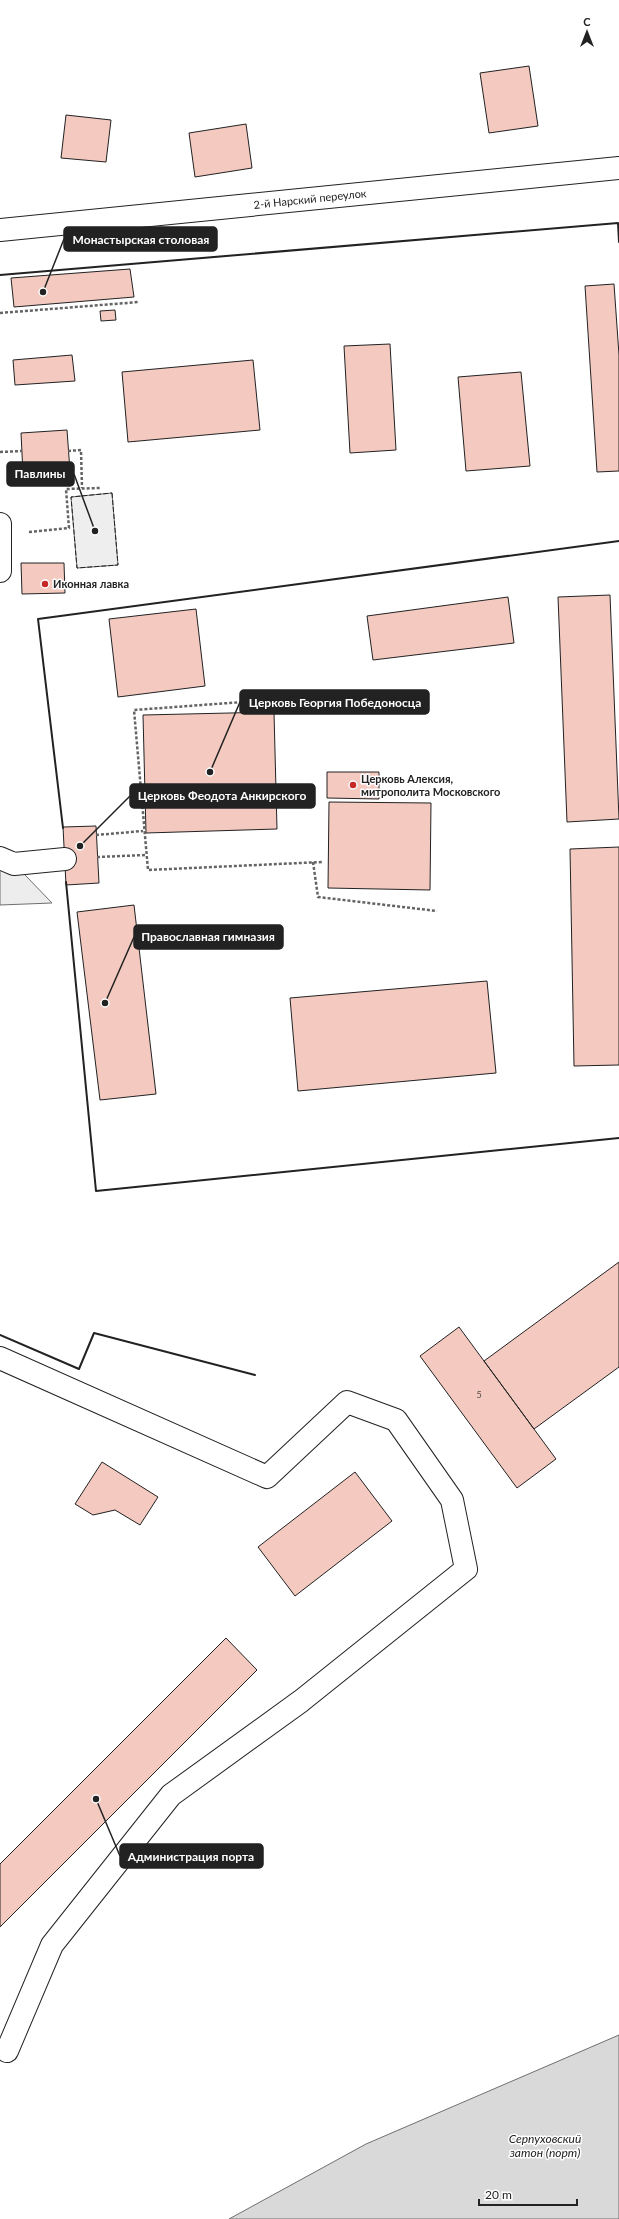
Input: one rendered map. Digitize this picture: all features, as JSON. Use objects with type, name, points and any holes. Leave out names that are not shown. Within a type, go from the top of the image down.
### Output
[{"type":"street","name":"2-й Нарский переулок","points":[[0,230],[619,168]]},
{"type":"street","points":[[0,529],[0,571]]},
{"type":"street","points":[[0,858],[14,864],[65,860]]},
{"type":"street","points":[[0,1358],[266,1477],[347,1402],[396,1420],[452,1500],[466,1568],[301,1701],[171,1795],[52,1945],[2,2052]]},
{"type":"path","points":[[0,313],[139,302]]},
{"type":"path","points":[[68,451],[81,450],[82,488]]},
{"type":"path","points":[[0,452],[22,451]]},
{"type":"path","points":[[0,529],[69,528],[66,489],[101,488]]},
{"type":"path","points":[[297,698],[134,710],[148,870],[322,862]]},
{"type":"path","points":[[96,835],[144,831]]},
{"type":"path","points":[[97,857],[146,855]]},
{"type":"path","points":[[313,862],[318,897],[437,911]]},
{"type":"shaded area","points":[[112,493],[118,565],[77,568],[71,497]]},
{"type":"shaded area","points":[[0,849],[52,903],[0,905]]},
{"type":"water","name":"Серпуховский затон (порт)","points":[[619,2035],[619,2219],[229,2219],[366,2144]]},
{"type":"building","points":[[529,66],[538,126],[489,133],[480,73]]},
{"type":"building","points":[[66,115],[111,120],[106,162],[61,158]]},
{"type":"building","points":[[246,124],[252,168],[195,177],[189,133]]},
{"type":"building","points":[[130,269],[134,297],[14,307],[11,278]]},
{"type":"building","points":[[614,284],[619,355],[619,471],[597,472],[585,286]]},
{"type":"building","points":[[115,310],[116,320],[101,321],[100,311]]},
{"type":"building","points":[[390,344],[396,450],[350,453],[344,346]]},
{"type":"building","points":[[72,355],[75,381],[15,385],[13,360]]},
{"type":"building","points":[[253,360],[260,430],[128,442],[122,372]]},
{"type":"building","points":[[521,372],[530,466],[466,471],[458,377]]},
{"type":"building","points":[[67,430],[70,471],[23,474],[21,433]]},
{"type":"building","points":[[21,563],[64,563],[65,593],[22,594]]},
{"type":"building","points":[[610,595],[619,819],[567,822],[558,597]]},
{"type":"building","points":[[508,597],[514,643],[373,660],[367,616]]},
{"type":"building","points":[[196,609],[205,686],[118,697],[109,619]]},
{"type":"building","points":[[274,712],[277,829],[146,833],[143,715]]},
{"type":"building","name":"Церковь Алексия, митрополита Московского","points":[[327,772],[379,772],[379,799],[327,798]]},
{"type":"building","points":[[329,802],[431,803],[430,890],[328,888]]},
{"type":"building","points":[[96,826],[99,883],[66,885],[63,827]]},
{"type":"building","points":[[619,847],[619,1065],[574,1066],[570,849]]},
{"type":"building","points":[[134,905],[156,1094],[100,1100],[77,912]]},
{"type":"building","points":[[487,981],[496,1073],[298,1091],[290,998]]},
{"type":"building","points":[[619,1262],[619,1367],[534,1429],[484,1361]]},
{"type":"building","points":[[459,1327],[556,1459],[517,1488],[420,1356]]},
{"type":"building","points":[[102,1462],[158,1497],[140,1525],[115,1510],[93,1515],[75,1504]]},
{"type":"building","points":[[355,1472],[392,1521],[295,1596],[258,1547]]},
{"type":"building","points":[[226,1638],[257,1670],[0,1927],[0,1864]]},
{"type":"fence","points":[[112,493],[118,565],[77,568],[71,497],[112,493]]},
{"type":"wall","points":[[0,275],[618,223],[619,242]]},
{"type":"wall","points":[[63,828],[38,619],[619,541]]},
{"type":"wall","points":[[66,882],[96,1191],[619,1138]]},
{"type":"wall","points":[[0,1335],[79,1369],[94,1333],[255,1375]]},
{"type":"place","name":"Монастырская столовая","points":[[43,292]]},
{"type":"place","name":"Павлины","points":[[95,531]]},
{"type":"place","name":"Иконная лавка","points":[[45,584]]},
{"type":"place","name":"Церковь Георгия Победоносца","points":[[210,772]]},
{"type":"place","name":"Церковь Алексия, митрополита Московского","points":[[353,785]]},
{"type":"place","name":"Церковь Феодота Анкирского","points":[[80,846]]},
{"type":"place","name":"Православная гимназия","points":[[105,1003]]},
{"type":"place","name":"Администрация порта","points":[[96,1799]]}]
